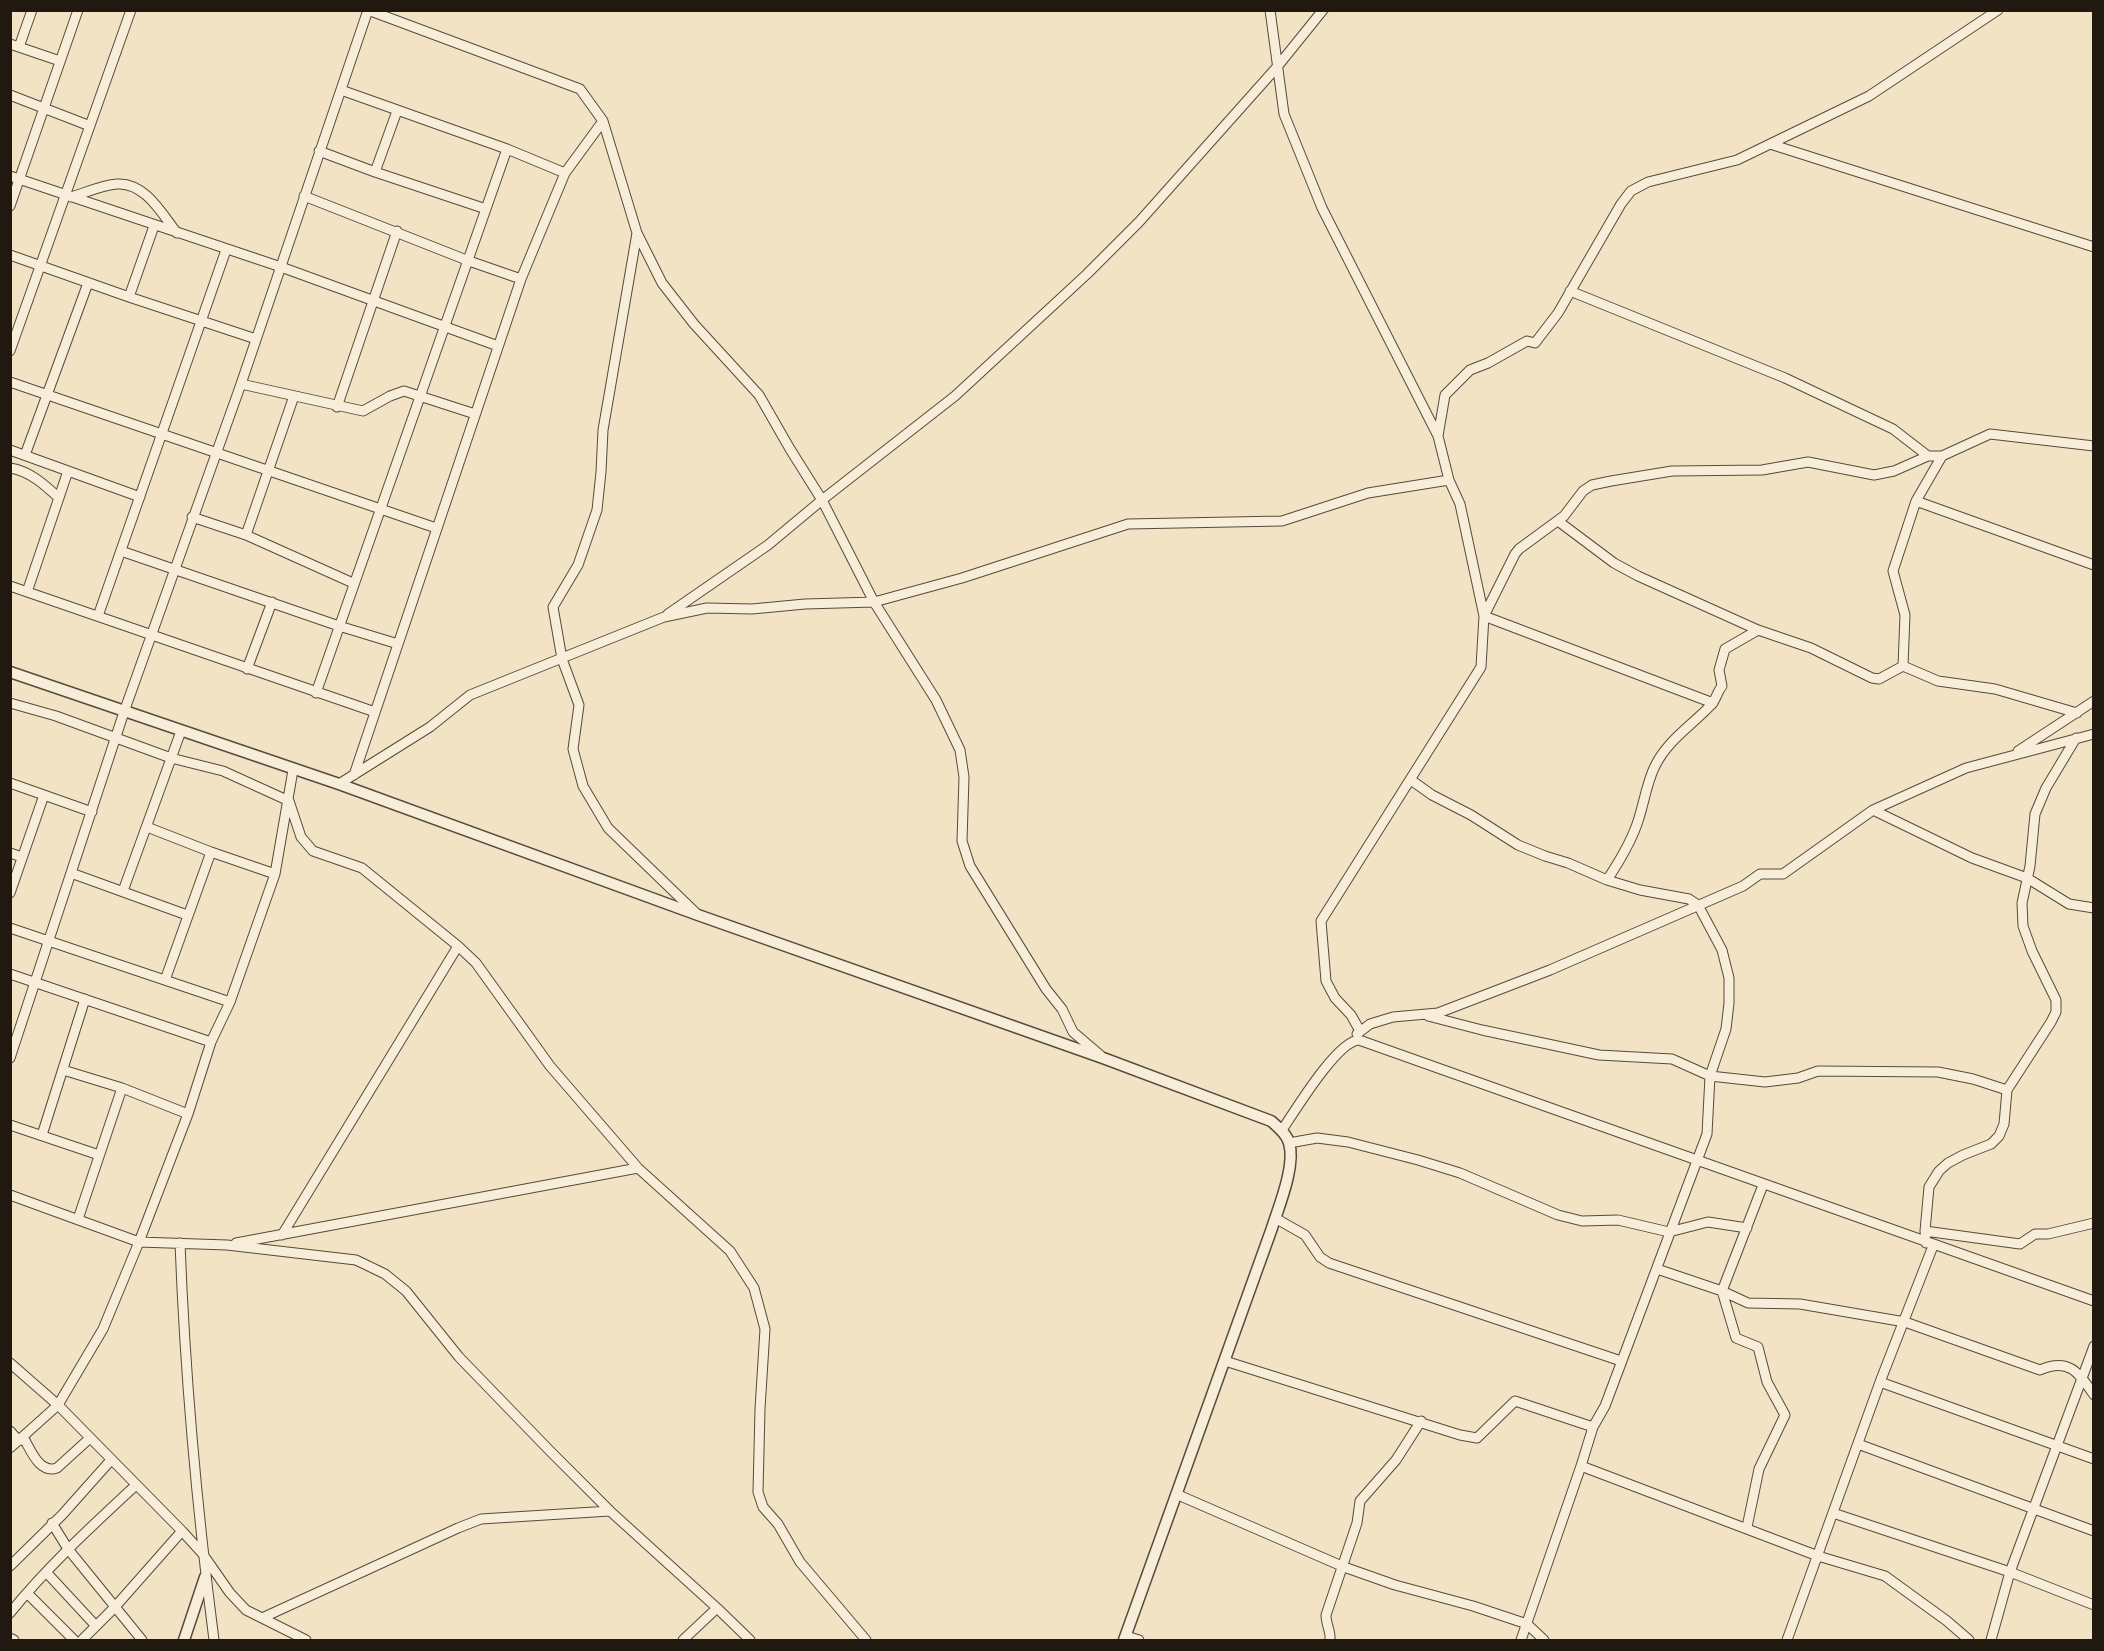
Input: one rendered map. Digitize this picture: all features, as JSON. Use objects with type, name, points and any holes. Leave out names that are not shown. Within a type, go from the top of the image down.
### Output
[{"type":"street","points":[[32,10],[15,45],[60,61]]},
{"type":"street","points":[[10,207],[15,177],[45,107],[78,10]]},
{"type":"street","points":[[11,1054],[151,633],[241,384],[368,10],[580,88],[603,121],[637,233],[662,282],[694,324],[759,395],[822,500],[874,602],[936,700],[960,750],[964,777],[962,841],[970,867],[1046,989],[1062,1009],[1074,1032],[1103,1058]]},
{"type":"street","points":[[1270,10],[1284,114],[1322,208],[1438,436],[1449,480],[1460,504],[1484,616],[1481,667],[1321,921],[1326,981],[1335,998],[1351,1015],[1360,1031]]},
{"type":"street","points":[[664,617],[768,545],[955,396],[1087,274],[1138,222],[1277,67],[1323,10]]},
{"type":"street","points":[[1438,436],[1445,396],[1470,370],[1488,363],[1527,341],[1535,344],[1548,328],[1621,204],[1631,191],[1648,182],[1737,160],[1869,96],[1998,10]]},
{"type":"street","points":[[10,351],[68,196],[131,11]]},
{"type":"street","points":[[341,90],[507,149],[565,173]]},
{"type":"street","points":[[10,95],[90,126]]},
{"type":"street","points":[[375,172],[397,111]]},
{"type":"street","points":[[354,775],[521,279],[565,173],[603,121]]},
{"type":"street","points":[[1770,144],[2094,247]]},
{"type":"street","points":[[316,693],[507,149]]},
{"type":"street","points":[[319,151],[486,209]]},
{"type":"street","points":[[15,177],[154,226],[281,267],[498,346]]},
{"type":"street","points":[[68,196],[117,184],[131,186],[142,191],[149,198],[177,233]]},
{"type":"street","points":[[304,196],[521,279]]},
{"type":"street","points":[[129,297],[154,226]]},
{"type":"street","points":[[337,406],[398,231]]},
{"type":"street","points":[[637,233],[603,430],[597,510],[579,565],[553,608],[562,658],[579,705],[573,749],[583,786],[608,828],[698,915]]},
{"type":"street","points":[[98,616],[226,250]]},
{"type":"street","points":[[10,255],[255,339]]},
{"type":"street","points":[[26,455],[88,283]]},
{"type":"street","points":[[1570,291],[1796,383],[1893,429],[1928,456]]},
{"type":"street","points":[[10,382],[436,528]]},
{"type":"street","points":[[241,384],[363,411],[404,391],[475,414]]},
{"type":"street","points":[[246,535],[294,396]]},
{"type":"street","points":[[1484,616],[1515,554],[1558,521],[1583,491],[1592,485],[1672,471],[1762,470],[1808,462],[1874,475],[1894,471],[1928,456],[1942,456],[1989,434],[2094,446]]},
{"type":"street","points":[[10,450],[140,497]]},
{"type":"street","points":[[1903,666],[1905,615],[1893,571],[1916,501],[1942,456]]},
{"type":"street","points":[[10,468],[20,469],[42,482],[59,498]]},
{"type":"street","points":[[27,592],[68,471]]},
{"type":"street","points":[[339,784],[430,727],[470,695],[664,617],[707,608],[752,609],[805,604],[874,602],[962,578],[1128,524],[1282,520],[1368,493],[1449,480]]},
{"type":"street","points":[[1916,501],[2094,565]]},
{"type":"street","points":[[192,517],[246,535],[353,583]]},
{"type":"street","points":[[1558,521],[1614,563],[1638,576],[1758,630],[1796,641],[1872,678],[1879,680],[1903,666]]},
{"type":"street","points":[[121,550],[339,626],[398,644]]},
{"type":"street","points":[[10,586],[375,712]]},
{"type":"street","points":[[248,669],[272,602]]},
{"type":"street","points":[[1484,616],[1713,703]]},
{"type":"street","points":[[1607,880],[1624,855],[1637,824],[1650,780],[1663,752],[1684,728],[1713,703],[1722,686],[1719,670],[1725,649],[1758,630]]},
{"type":"street","points":[[1903,666],[1938,681],[1995,689],[2077,712]]},
{"type":"street","points":[[11,673],[339,784],[698,915],[1103,1058],[1271,1121],[1282,1130],[1289,1143],[1291,1161],[1275,1218],[1125,1639],[1139,1641]]},
{"type":"street","points":[[2010,756],[2094,701]]},
{"type":"street","points":[[10,703],[117,737],[171,758],[223,771],[289,801],[301,837],[314,851],[362,868],[476,963],[550,1066],[638,1168],[730,1251],[754,1288],[765,1329],[758,1492],[763,1507],[778,1524],[800,1562],[867,1641]]},
{"type":"street","points":[[123,891],[181,730]]},
{"type":"street","points":[[1282,1130],[1330,1062],[1360,1031],[1370,1024],[1393,1017],[1438,1012],[1550,970],[1743,886],[1760,874],[1783,874],[1873,810],[1966,768],[2094,734]]},
{"type":"street","points":[[1787,1641],[1880,1382],[1905,1322],[1929,1244],[1924,1231],[1929,1187],[1939,1171],[1948,1164],[1963,1155],[1991,1144],[1999,1136],[2004,1124],[2007,1090],[2056,1012],[2056,1000],[2032,951],[2023,926],[2022,903],[2030,866],[2035,814],[2046,789],[2076,738]]},
{"type":"street","points":[[10,1448],[58,1406],[103,1329],[188,1114],[211,1042],[230,1002],[275,874],[293,770]]},
{"type":"street","points":[[1411,780],[1432,795],[1471,815],[1518,845],[1607,880],[1640,890],[1689,899],[1698,905],[1722,950],[1729,978],[1726,1029],[1710,1076],[1707,1134],[1605,1406],[1593,1427],[1521,1641]]},
{"type":"street","points":[[10,783],[92,812]]},
{"type":"street","points":[[10,893],[44,795]]},
{"type":"street","points":[[1873,810],[1972,858],[2027,878],[2069,904],[2094,908]]},
{"type":"street","points":[[147,826],[211,852],[275,874]]},
{"type":"street","points":[[165,980],[211,852]]},
{"type":"street","points":[[10,853],[22,857]]},
{"type":"street","points":[[70,873],[187,915]]},
{"type":"street","points":[[10,928],[230,1002]]},
{"type":"street","points":[[282,1235],[458,946]]},
{"type":"street","points":[[10,974],[211,1042]]},
{"type":"street","points":[[42,1135],[85,999]]},
{"type":"street","points":[[1420,1014],[1482,1030],[1599,1054],[1672,1059],[1710,1076],[1765,1082],[1798,1078],[1818,1071],[1938,1072],[1973,1079],[2007,1090]]},
{"type":"street","points":[[1352,1041],[1359,1040],[1394,1052],[2094,1301]]},
{"type":"street","points":[[63,1070],[122,1088],[188,1114]]},
{"type":"street","points":[[78,1219],[122,1088]]},
{"type":"street","points":[[10,1125],[99,1155]]},
{"type":"street","points":[[1289,1143],[1317,1138],[1348,1142],[1460,1173],[1570,1219],[1618,1220],[1669,1232],[1708,1222],[1747,1228]]},
{"type":"street","points":[[227,1245],[638,1168]]},
{"type":"street","points":[[1747,1527],[1759,1470],[1785,1414],[1767,1382],[1758,1347],[1736,1338],[1722,1290],[1763,1185]]},
{"type":"street","points":[[10,1195],[139,1242],[227,1245],[356,1260],[385,1274],[406,1291],[459,1357],[610,1511],[750,1641]]},
{"type":"street","points":[[1275,1218],[1305,1235],[1320,1257],[1329,1263],[1622,1361]]},
{"type":"street","points":[[1924,1231],[2020,1244],[2036,1234],[2048,1234],[2094,1223]]},
{"type":"street","points":[[180,1243],[183,1330],[202,1553],[214,1641]]},
{"type":"street","points":[[1657,1269],[1722,1290],[1748,1303],[1800,1304],[1905,1322],[2040,1370],[2053,1364],[2065,1366],[2075,1370],[2094,1395]]},
{"type":"street","points":[[1991,1641],[2010,1572],[2094,1346]]},
{"type":"street","points":[[1225,1361],[1460,1435],[1476,1438],[1515,1401],[1593,1427]]},
{"type":"street","points":[[13,1370],[58,1406],[182,1532],[202,1553],[230,1593],[246,1610],[306,1641]]},
{"type":"street","points":[[1880,1382],[2094,1459]]},
{"type":"street","points":[[1330,1641],[1326,1615],[1331,1596],[1344,1567],[1357,1523],[1360,1501],[1396,1460],[1421,1421]]},
{"type":"street","points":[[10,1431],[21,1439],[43,1467],[51,1470],[57,1468],[90,1438]]},
{"type":"street","points":[[1858,1444],[2094,1531]]},
{"type":"street","points":[[10,1566],[62,1515],[111,1460]]},
{"type":"street","points":[[1581,1466],[1747,1527],[1818,1556],[1892,1580],[1969,1641]]},
{"type":"street","points":[[10,1613],[68,1548],[136,1485]]},
{"type":"street","points":[[1176,1494],[1344,1567],[1395,1586],[1473,1606],[1527,1624],[1544,1641]]},
{"type":"street","points":[[262,1618],[481,1519],[610,1511]]},
{"type":"street","points":[[1833,1513],[2010,1572],[2094,1605]]},
{"type":"street","points":[[52,1523],[68,1548],[142,1641]]},
{"type":"street","points":[[82,1641],[182,1532]]},
{"type":"street","points":[[46,1572],[96,1626]]},
{"type":"street","points":[[184,1641],[206,1577]]},
{"type":"street","points":[[27,1593],[74,1641]]},
{"type":"street","points":[[683,1641],[717,1608]]},
{"type":"street","points":[[10,1638],[14,1641]]}]
